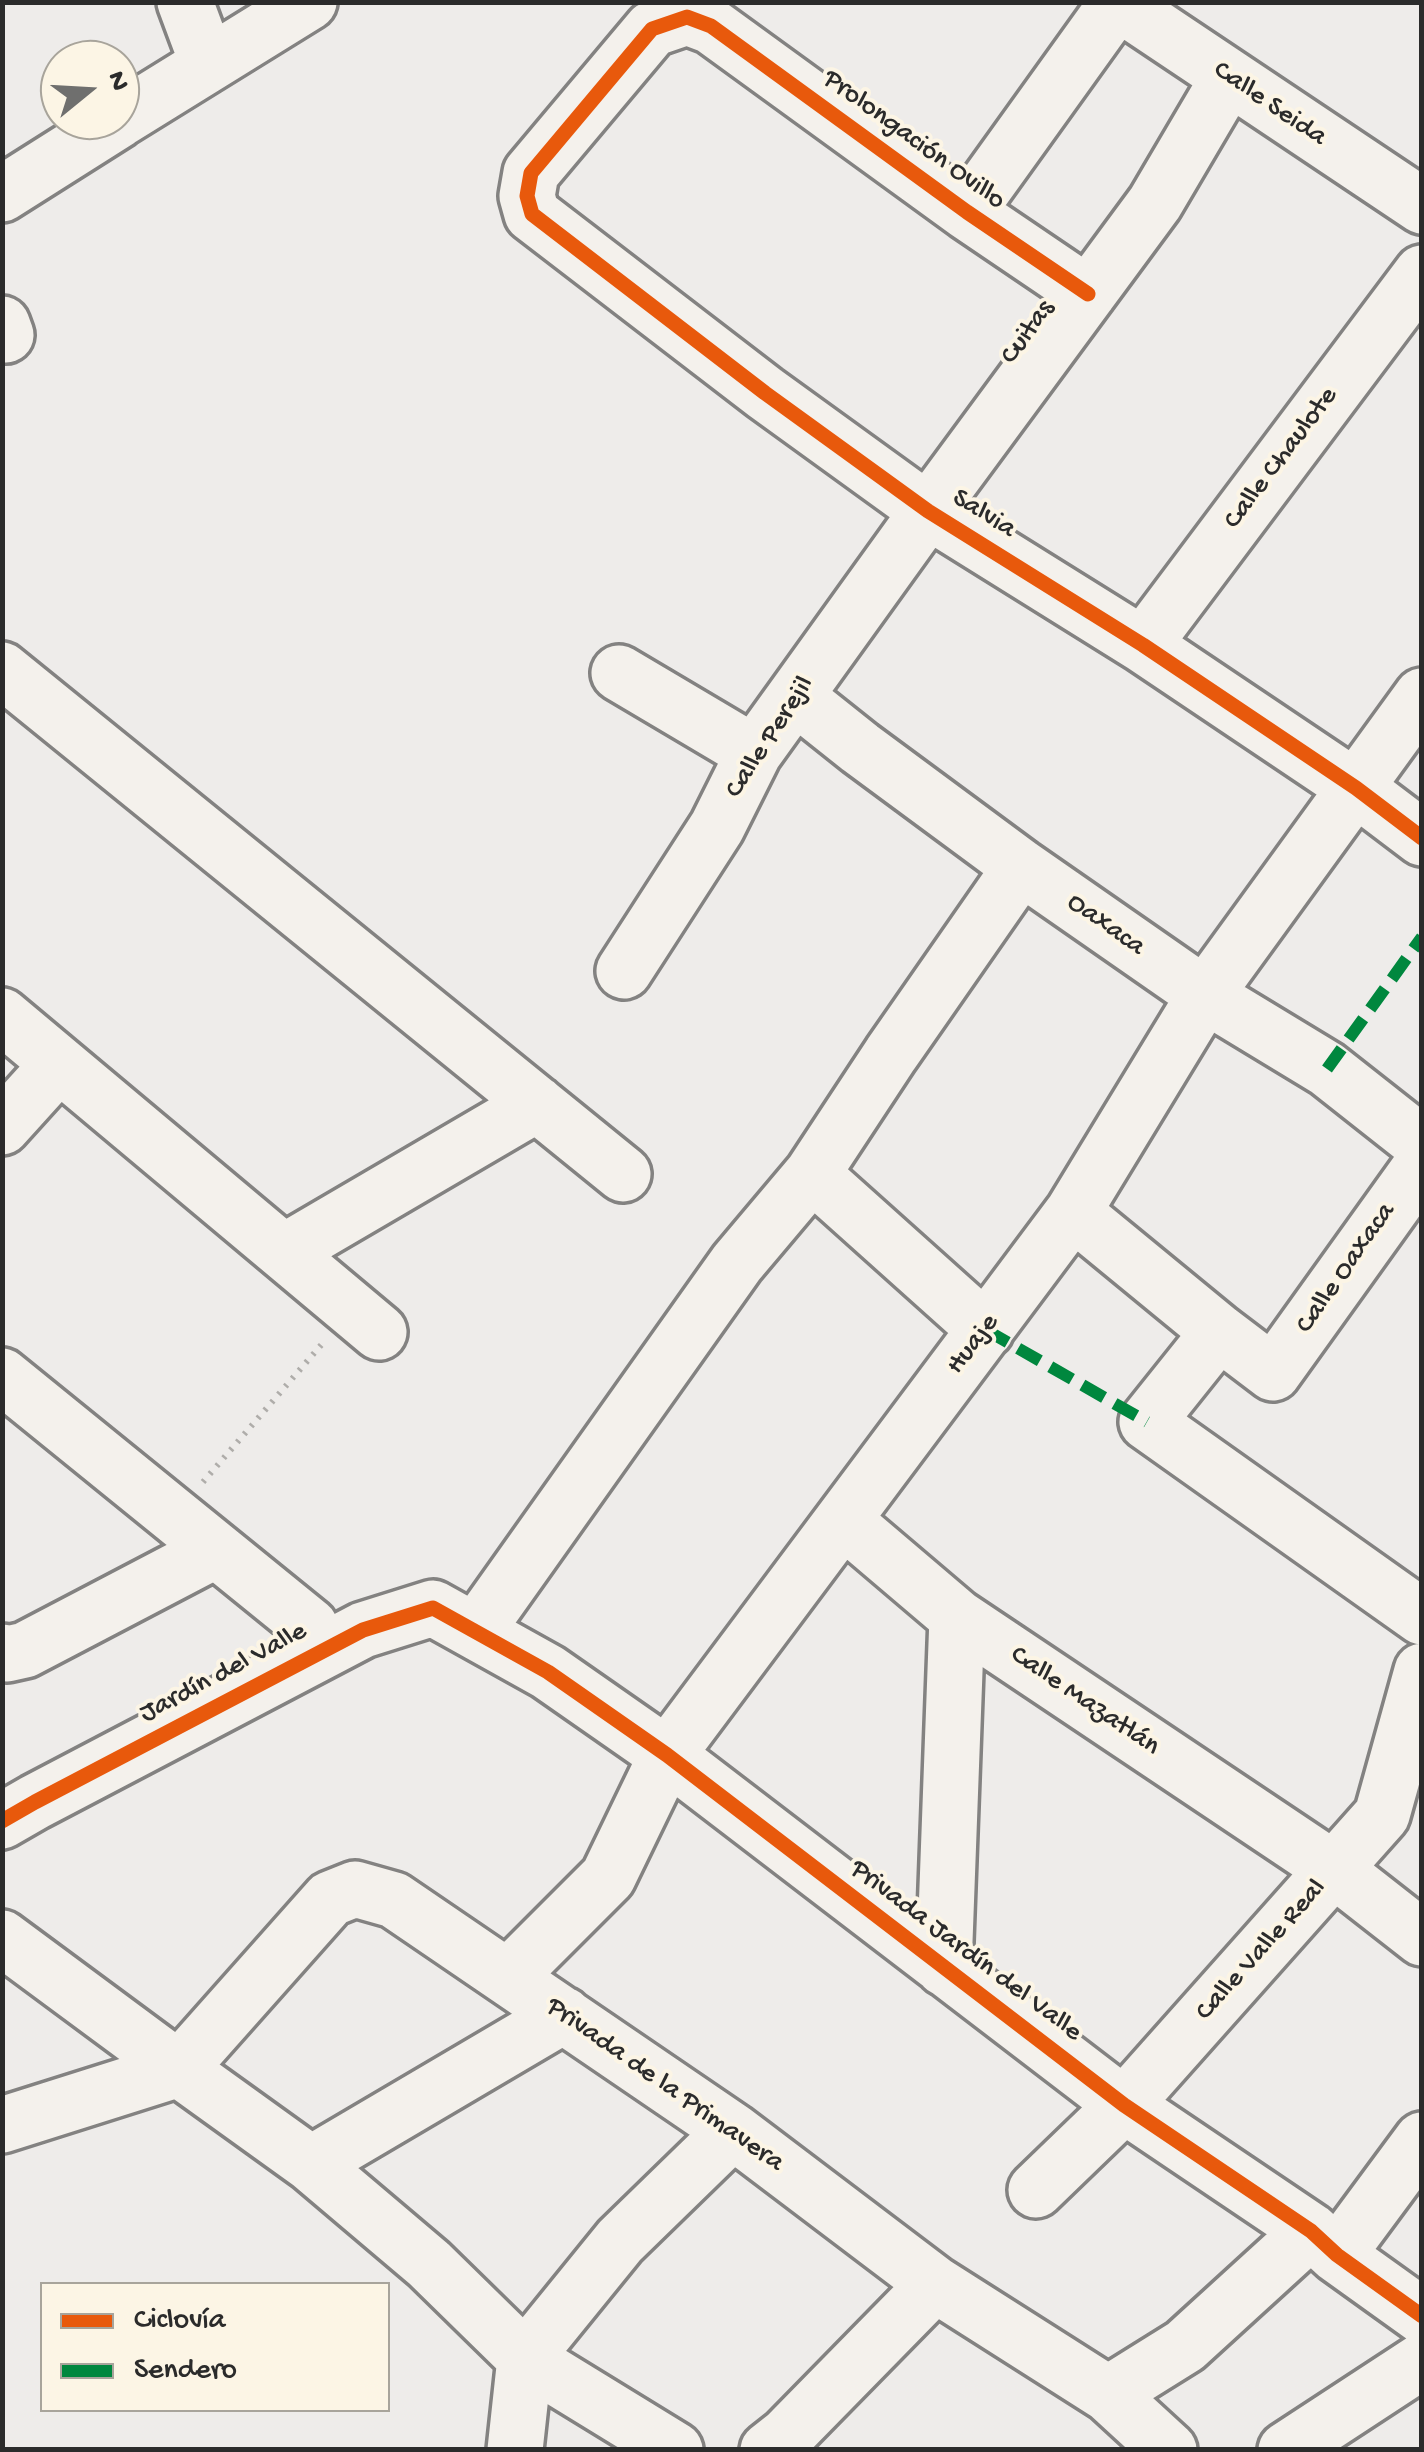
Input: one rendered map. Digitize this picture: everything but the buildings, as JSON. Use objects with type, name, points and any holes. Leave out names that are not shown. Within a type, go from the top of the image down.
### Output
[{"type":"street","points":[[185,2],[208,64]]},
{"type":"street","points":[[140,107],[309,2]]},
{"type":"street","points":[[967,212],[1117,3]]},
{"type":"street","name":"Calle Seida","points":[[1117,3],[1422,206]]},
{"type":"street","name":"Prolongación Ovillo","points":[[532,214],[527,196],[531,173],[652,29],[687,17],[711,26],[967,212],[1088,294]]},
{"type":"street","name":"Cuitas","points":[[928,511],[1155,203],[1228,79]]},
{"type":"street","points":[[2,194],[88,140]]},
{"type":"street","name":"Salvia","points":[[532,214],[764,392],[928,511],[1143,645],[1356,788],[1422,838]]},
{"type":"street","name":"Calle Chaulote","points":[[1143,645],[1422,273]]},
{"type":"street","name":"Calle Perejil","points":[[624,971],[716,827],[754,753],[928,511]]},
{"type":"street","points":[[2,670],[623,1174]]},
{"type":"street","points":[[619,672],[754,753]]},
{"type":"street","name":"Huaje","points":[[508,1977],[608,1876],[667,1755],[1073,1212],[1205,996],[1422,696]]},
{"type":"street","name":"Oaxaca","points":[[796,697],[1021,867],[1205,996],[1327,1069],[1422,1144]]},
{"type":"street","points":[[476,1631],[737,1263],[812,1174],[1021,867]]},
{"type":"street","points":[[2,1016],[366,1321]]},
{"type":"street","points":[[2,1127],[60,1064]]},
{"type":"street","points":[[284,1252],[536,1104]]},
{"type":"street","name":"Calle Oaxaca","points":[[1219,1332],[1273,1373],[1422,1165]]},
{"type":"street","points":[[812,1174],[986,1330]]},
{"type":"street","points":[[1073,1212],[1219,1332],[1147,1422],[1422,1617]]},
{"type":"street","points":[[2,1376],[310,1626]]},
{"type":"street","name":"Calle Mazatlán","points":[[844,1520],[957,1617],[1335,1870],[1422,1938]]},
{"type":"street","points":[[2,1652],[25,1650],[216,1550]]},
{"type":"street","name":"Jardín del Valle","points":[[2,1821],[363,1630],[433,1608],[476,1631]]},
{"type":"street","points":[[944,1968],[957,1617]]},
{"type":"street","name":"Privada Jardín del Valle","points":[[476,1631],[548,1672],[667,1755],[1124,2105],[1422,2316]]},
{"type":"street","name":"Calle Valle Real","points":[[1036,2190],[1124,2105],[1402,1798],[1422,1671]]},
{"type":"street","name":"Privada de la Primavera","points":[[179,2069],[330,1900],[356,1889],[394,1900],[733,2131],[935,2284],[1108,2394],[1169,2450]]},
{"type":"street","points":[[2,1938],[311,2164],[429,2264],[525,2358],[675,2450]]},
{"type":"street","points":[[311,2164],[564,2015]]},
{"type":"street","points":[[2,2125],[179,2069]]},
{"type":"street","points":[[515,2450],[525,2358],[620,2241],[733,2131]]},
{"type":"street","points":[[1108,2394],[1185,2346],[1324,2243],[1422,2140]]},
{"type":"street","points":[[768,2450],[935,2284]]},
{"type":"street","points":[[1286,2450],[1422,2361]]},
{"type":"path","points":[[174,1516],[366,1321]]},
{"type":"marked path","points":[[1327,1069],[1422,937]]},
{"type":"marked path","points":[[986,1330],[1147,1422]]},
{"type":"cycle path","points":[[1088,294],[967,212],[711,26],[687,17],[652,29],[531,173],[527,196],[532,214],[765,393],[928,511],[1143,645],[1356,788],[1422,838]]},
{"type":"cycle path","points":[[2,1821],[363,1630],[433,1608],[548,1672],[667,1755],[1124,2105],[1311,2231],[1337,2255],[1422,2316]]}]
